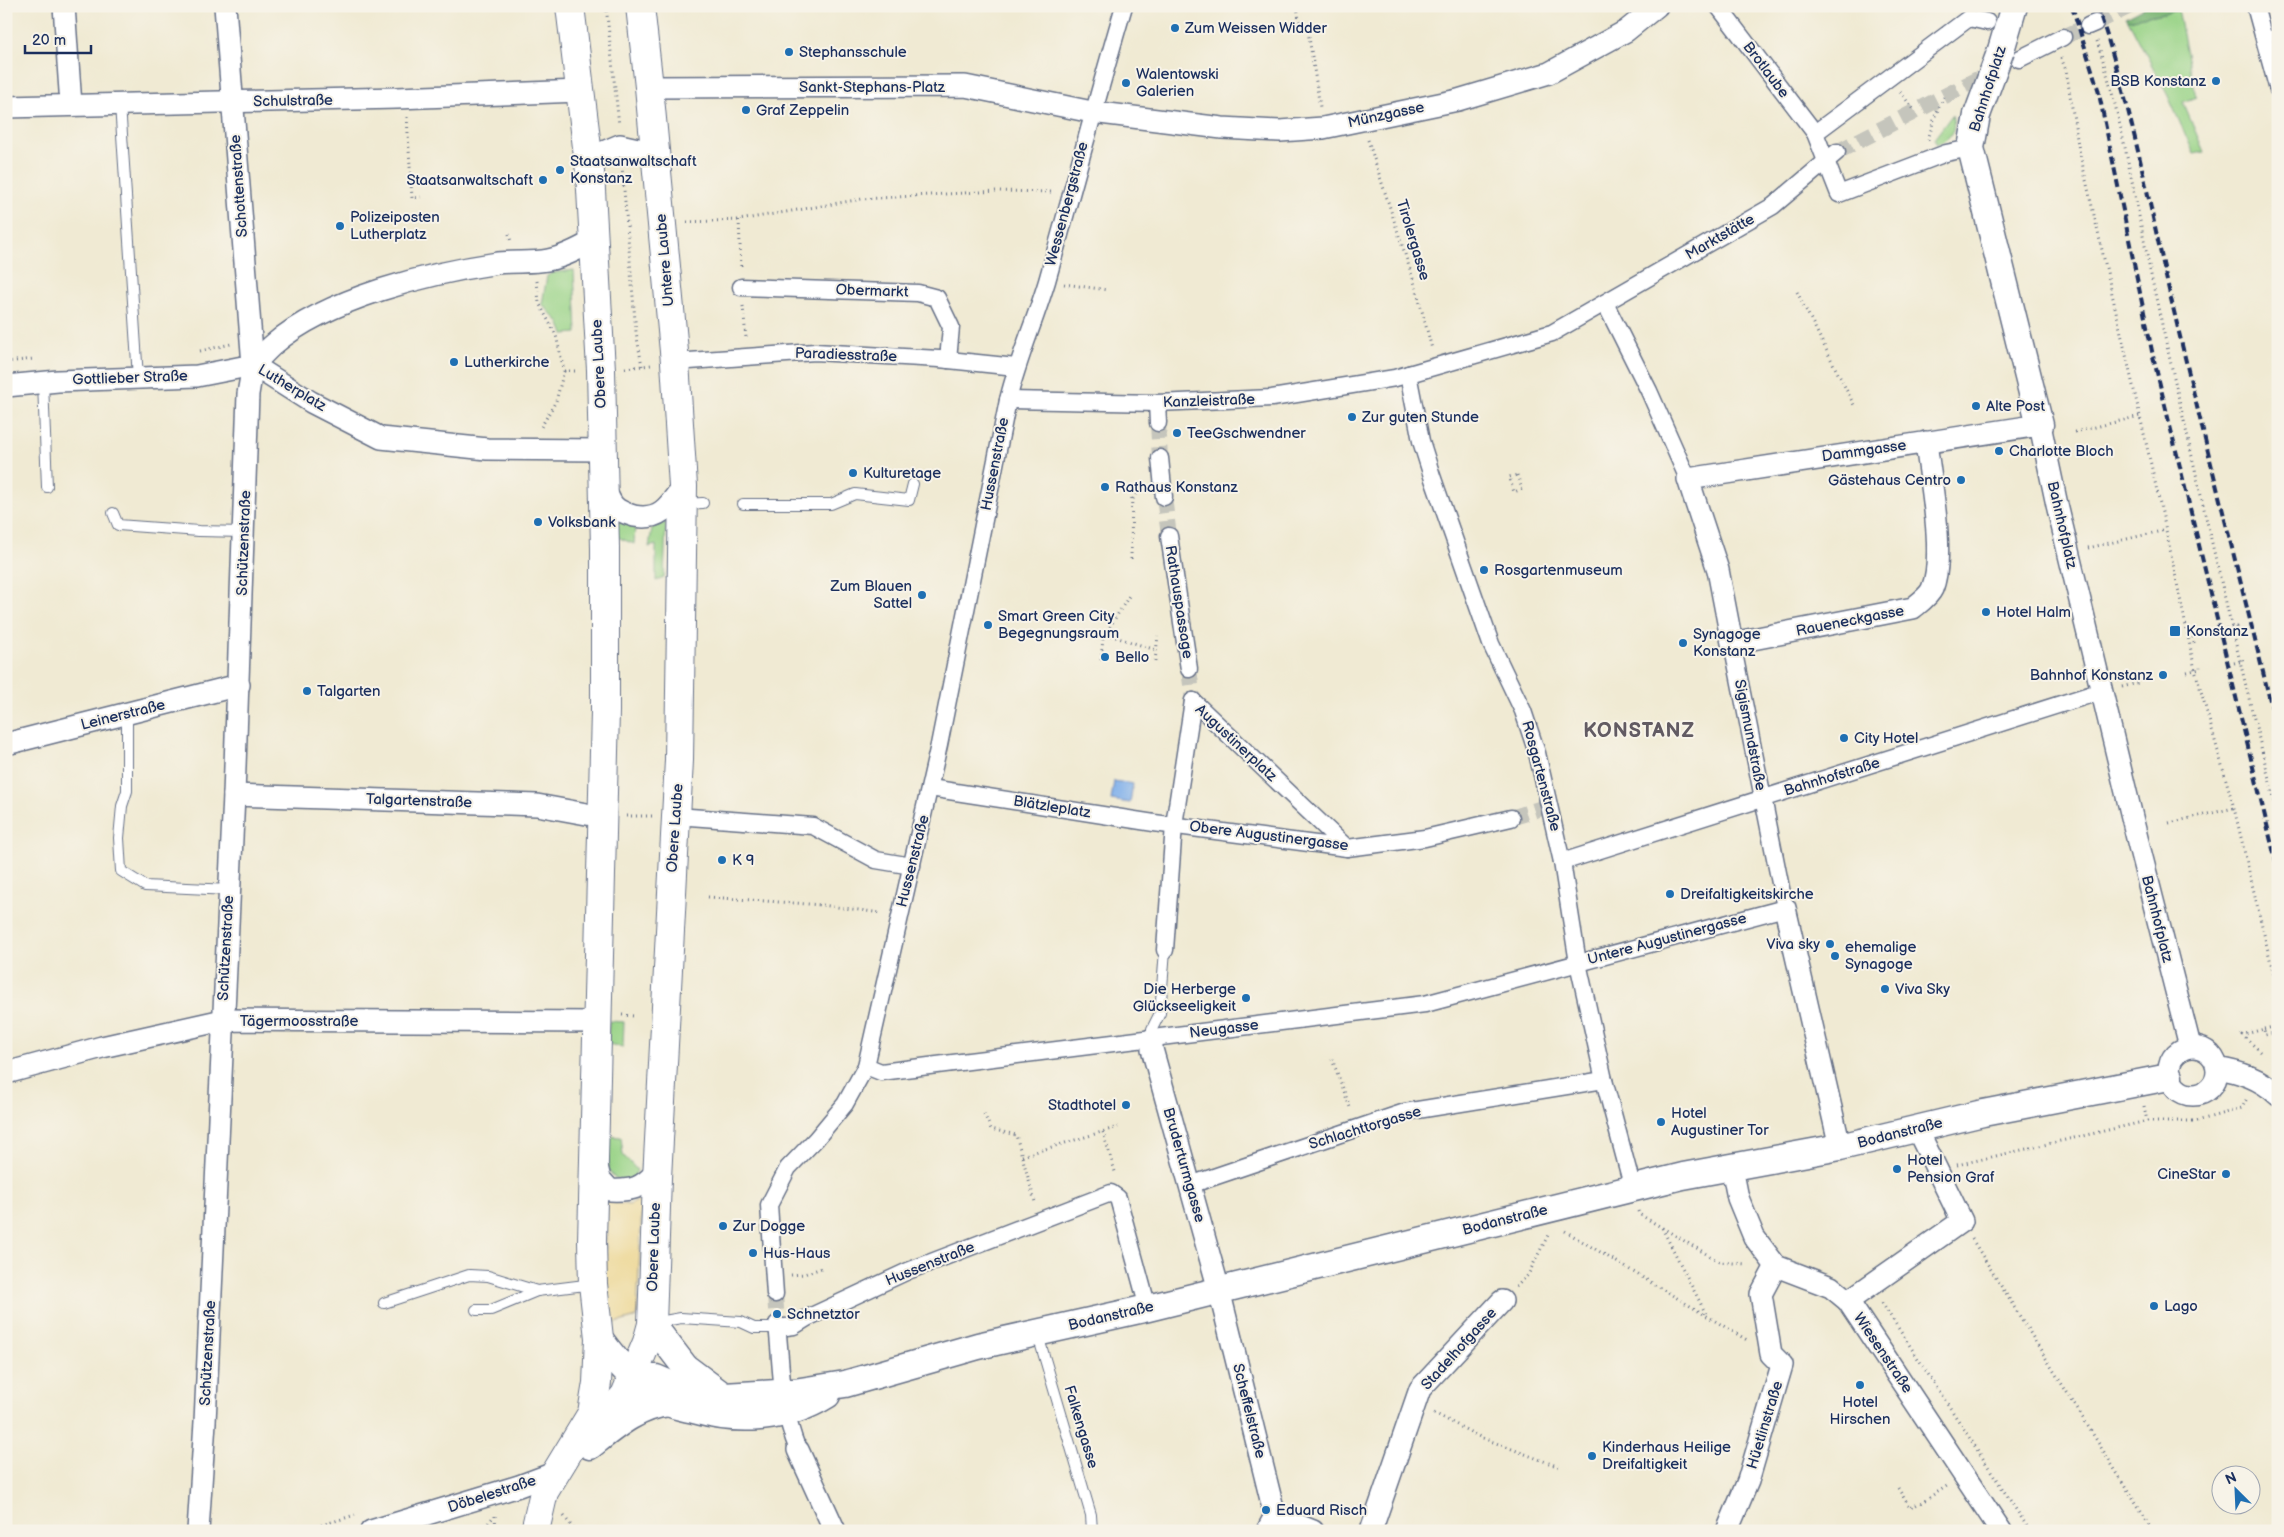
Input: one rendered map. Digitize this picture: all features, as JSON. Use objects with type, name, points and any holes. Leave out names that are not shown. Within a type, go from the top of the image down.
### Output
[{"type":"main road","points":[[570,6],[590,172],[593,241]]},
{"type":"main road","name":"Untere Laube","points":[[640,6],[662,225],[667,363]]},
{"type":"main road","name":"Obere Laube","points":[[593,241],[604,487],[605,712],[593,1284],[599,1338]]},
{"type":"main road","name":"Obere Laube","points":[[632,1378],[648,1342],[652,1324],[657,1171],[679,760],[689,498],[667,363]]},
{"type":"main road","name":"Döbelestraße","points":[[554,1473],[592,1413],[597,1383],[599,1338]]},
{"type":"main road","name":"Döbelestraße","points":[[554,1473],[617,1406],[625,1395],[632,1378]]},
{"type":"main road","points":[[535,1531],[544,1492],[554,1473]]},
{"type":"street","points":[[64,6],[71,105]]},
{"type":"street","name":"Schottenstraße","points":[[224,6],[253,366]]},
{"type":"street","name":"Wessenbergstraße","points":[[1008,400],[1016,367],[1047,280],[1092,112],[1124,6]]},
{"type":"street","name":"Münzgasse","points":[[1092,112],[1237,130],[1280,131],[1323,128],[1362,122],[1458,100],[1549,73],[1626,31],[1657,6]]},
{"type":"street","name":"Brotlaube","points":[[1718,6],[1814,133]]},
{"type":"street","name":"Bahnhofplatz","points":[[2014,6],[2010,54],[1977,115],[1971,148],[2040,425],[2102,692],[2190,1046]]},
{"type":"street","points":[[2255,6],[2270,36],[2278,90]]},
{"type":"street","points":[[1971,148],[1946,153],[1839,194],[1831,156],[1814,133],[1969,18],[1987,22]]},
{"type":"street","points":[[2010,54],[2063,37]]},
{"type":"street","name":"Sankt-Stephans-Platz","points":[[649,87],[964,86],[1092,112]]},
{"type":"street","name":"Schulstraße","points":[[6,107],[405,98],[580,91]]},
{"type":"street","points":[[590,172],[600,153],[620,145],[638,149],[656,158]]},
{"type":"street","name":"Marktstätte","points":[[1408,374],[1552,333],[1773,206],[1831,156]]},
{"type":"street","name":"Lutherplatz","points":[[593,241],[576,250],[548,260],[500,263],[408,282],[347,303],[310,320],[275,343],[253,366],[311,402],[381,438],[487,449],[603,450]]},
{"type":"street","name":"Obermarkt","points":[[741,287],[918,293],[937,298],[951,327],[948,360]]},
{"type":"street","name":"Sigismundstraße","points":[[1605,303],[1649,391],[1688,479],[1718,570],[1785,908],[1840,1148]]},
{"type":"street","name":"Paradiesstraße","points":[[667,363],[815,352],[948,360],[1016,367]]},
{"type":"street","name":"Gottlieber Straße","points":[[6,386],[43,382],[197,376],[253,366]]},
{"type":"street","name":"Schützenstraße","points":[[198,1531],[205,1422],[239,685],[248,394],[253,366]]},
{"type":"street","name":"Kanzleistraße","points":[[1008,400],[1157,404],[1272,398],[1355,386],[1408,374]]},
{"type":"street","name":"Rosgartenstraße","points":[[1408,374],[1421,441],[1432,476],[1491,644],[1523,711],[1537,752],[1546,807],[1562,862],[1578,963],[1604,1080],[1633,1189]]},
{"type":"street","name":"Hussenstraße","points":[[776,1294],[769,1205],[788,1168],[816,1139],[845,1104],[866,1066],[930,788],[1008,400]]},
{"type":"street","points":[[1157,404],[1158,423]]},
{"type":"street","name":"Dammgasse","points":[[1688,479],[2040,425]]},
{"type":"street","name":"Raueneckgasse","points":[[1732,643],[1913,608],[1931,591],[1938,570],[1926,442]]},
{"type":"street","points":[[1160,458],[1164,497]]},
{"type":"street","points":[[604,487],[614,506],[627,514],[646,518],[659,514],[670,505],[689,498]]},
{"type":"street","name":"Rathauspassage","points":[[1169,536],[1189,669]]},
{"type":"street","name":"Leinerstraße","points":[[6,744],[239,685]]},
{"type":"street","name":"Bahnhofstraße","points":[[1562,862],[2102,692]]},
{"type":"street","name":"Augustinerplatz","points":[[1174,825],[1193,701],[1347,848]]},
{"type":"street","name":"Blätzleplatz","points":[[930,788],[1174,825]]},
{"type":"street","name":"Talgartenstraße","points":[[234,795],[537,805],[603,817]]},
{"type":"street","points":[[676,816],[813,826],[876,860],[912,866]]},
{"type":"street","name":"Obere Augustinergasse","points":[[1174,825],[1347,848],[1425,838],[1511,818]]},
{"type":"street","points":[[1165,950],[1174,825]]},
{"type":"street","name":"Untere Augustinergasse","points":[[1578,963],[1785,908]]},
{"type":"street","name":"Neugasse","points":[[866,1066],[881,1072],[1425,1004],[1578,963]]},
{"type":"street","name":"Tägermoosstraße","points":[[6,1073],[102,1047],[223,1020],[599,1022]]},
{"type":"street","name":"Bruderturmgasse","points":[[1152,1039],[1152,1049],[1219,1290]]},
{"type":"street","points":[[2190,1046],[2205,1049],[2211,1054],[2217,1068],[2216,1076],[2208,1090],[2193,1095],[2185,1094],[2178,1090],[2172,1085],[2169,1077],[2170,1061],[2181,1048],[2190,1046]]},
{"type":"street","points":[[2217,1068],[2238,1071],[2269,1086],[2278,1094]]},
{"type":"street","name":"Bodanstraße","points":[[599,1338],[618,1364],[632,1378],[669,1403],[710,1415],[738,1418],[845,1384],[978,1346],[1148,1308],[1633,1189],[1840,1148],[1983,1113],[2169,1077]]},
{"type":"street","name":"Schlachttorgasse","points":[[1190,1185],[1404,1112],[1604,1080]]},
{"type":"street","points":[[1917,1129],[1962,1221]]},
{"type":"street","name":"Obere Laube","points":[[595,1157],[600,1179],[610,1190],[629,1191],[642,1184],[657,1171]]},
{"type":"street","points":[[1732,1168],[1738,1198],[1754,1237],[1776,1266],[1831,1287],[1848,1301]]},
{"type":"street","points":[[1111,1193],[1118,1198],[1148,1308]]},
{"type":"street","name":"Hussenstraße","points":[[777,1326],[794,1326],[807,1318],[908,1271],[1111,1193]]},
{"type":"street","name":"Wiesenstraße","points":[[1962,1221],[1848,1301],[2001,1531]]},
{"type":"street","name":"Hüetlinstraße","points":[[1727,1531],[1748,1481],[1777,1360],[1760,1294],[1776,1266]]},
{"type":"street","name":"Scheffelstraße","points":[[1219,1290],[1271,1523]]},
{"type":"street","name":"Stadelhofgasse","points":[[1371,1531],[1420,1389],[1502,1301]]},
{"type":"street","points":[[652,1324],[685,1367],[724,1396]]},
{"type":"street","points":[[777,1326],[784,1404],[798,1450],[835,1531]]},
{"type":"street","points":[[632,1378],[656,1378],[693,1394],[784,1404]]},
{"type":"street","name":"Döbelestraße","points":[[592,1413],[612,1391],[632,1378]]},
{"type":"street","name":"Döbelestraße","points":[[371,1531],[519,1486],[554,1473],[618,1424],[653,1405],[669,1403]]},
{"type":"street","points":[[1271,1523],[1313,1531]]},
{"type":"lane","points":[[120,104],[138,378]]},
{"type":"lane","points":[[43,382],[47,487]]},
{"type":"lane","points":[[743,504],[831,504],[855,494],[909,500],[913,484]]},
{"type":"lane","points":[[113,513],[118,525],[191,531],[244,532]]},
{"type":"lane","points":[[127,714],[127,791],[122,806],[119,838],[121,871],[145,886],[229,890]]},
{"type":"lane","points":[[1152,1039],[1152,1029],[1160,1012],[1165,950]]},
{"type":"lane","points":[[384,1303],[469,1275],[488,1276],[536,1291]]},
{"type":"lane","points":[[476,1310],[490,1310],[536,1291],[593,1284]]},
{"type":"lane","points":[[652,1324],[681,1318],[741,1322],[754,1328],[777,1326]]},
{"type":"lane","name":"Falkengasse","points":[[1037,1332],[1091,1515],[1092,1531]]},
{"type":"path","points":[[606,6],[613,53],[636,332],[642,366]]},
{"type":"path","points":[[1297,6],[1300,26],[1308,31],[1323,128]]},
{"type":"path","points":[[2092,27],[2105,66],[2120,129],[2231,628],[2236,662],[2278,814]]},
{"type":"path","points":[[2060,58],[2066,70],[2078,145],[2166,530],[2195,670],[2234,808],[2278,993]]},
{"type":"path","points":[[1898,89],[1915,111]]},
{"type":"path","points":[[1930,134],[1935,116],[1945,95]]},
{"type":"path","points":[[405,98],[412,198],[421,198]]},
{"type":"path","name":"Tirolergasse","points":[[1362,122],[1410,270],[1437,366]]},
{"type":"path","points":[[662,225],[739,220],[862,199],[997,191],[1070,193]]},
{"type":"path","points":[[739,220],[741,287],[748,356]]},
{"type":"path","points":[[528,450],[556,401],[564,371],[556,336],[539,303],[536,261]]},
{"type":"path","points":[[1047,280],[1108,290]]},
{"type":"path","points":[[1796,292],[1855,406]]},
{"type":"path","points":[[623,368],[667,363]]},
{"type":"path","points":[[2074,432],[2140,416]]},
{"type":"path","points":[[1517,475],[1522,489],[1514,492],[1509,477],[1517,475]]},
{"type":"path","points":[[1131,559],[1132,485]]},
{"type":"path","points":[[1132,499],[1141,485]]},
{"type":"path","points":[[2069,553],[2166,530]]},
{"type":"path","points":[[1101,660],[1103,638],[1129,596]]},
{"type":"path","points":[[2226,629],[2236,627],[2237,633]]},
{"type":"path","points":[[1106,634],[1156,650]]},
{"type":"path","points":[[2194,643],[2193,636],[2199,634]]},
{"type":"path","points":[[1155,661],[1158,636]]},
{"type":"path","points":[[2236,662],[2243,661],[2242,657]]},
{"type":"path","points":[[2187,672],[2200,669],[2200,667]]},
{"type":"path","points":[[2169,823],[2234,808]]},
{"type":"path","points":[[603,817],[676,816]]},
{"type":"path","points":[[708,897],[822,905],[899,916]]},
{"type":"path","points":[[2261,1052],[2242,1035],[2264,1029],[2265,1035],[2274,1033],[2276,1026]]},
{"type":"path","points":[[1332,1059],[1358,1128]]},
{"type":"path","points":[[1937,1169],[2148,1121],[2197,1120],[2242,1108],[2247,1097]]},
{"type":"path","points":[[2143,1101],[2148,1121]]},
{"type":"path","points":[[984,1114],[991,1129],[1016,1135],[1040,1220]]},
{"type":"path","points":[[1022,1156],[1118,1127]]},
{"type":"path","points":[[1103,1132],[1116,1177],[1111,1193]]},
{"type":"path","points":[[1639,1214],[1720,1262],[1776,1266]]},
{"type":"path","points":[[1962,1221],[2153,1531]]},
{"type":"path","points":[[1662,1228],[1706,1316]]},
{"type":"path","points":[[1566,1231],[1777,1360]]},
{"type":"path","name":"Stadelhofgasse","points":[[1502,1301],[1528,1275],[1548,1235]]},
{"type":"path","points":[[774,1276],[804,1274],[822,1268]]},
{"type":"path","points":[[1870,1286],[2030,1531]]},
{"type":"path","points":[[1415,1404],[1480,1437],[1562,1468]]},
{"type":"path","points":[[1898,1488],[1910,1508],[1965,1475]]},
{"type":"path","points":[[482,1531],[494,1516],[496,1531]]},
{"type":"path","points":[[566,1516],[575,1531]]},
{"type":"path","points":[[2172,1531],[2177,1528]]},
{"type":"green space","points":[[2147,6],[2177,6],[2178,10],[2128,20],[2126,17]]},
{"type":"green space","points":[[2178,10],[2196,97],[2183,102],[2204,152],[2194,154],[2168,96],[2128,20]]},
{"type":"green space","points":[[1952,115],[1954,125],[1952,133],[1937,145],[1934,139]]},
{"type":"green space","points":[[574,270],[577,333],[564,334],[559,322],[542,304],[547,276],[552,273]]},
{"type":"green space","points":[[615,520],[635,527],[634,544],[615,536]]},
{"type":"green space","points":[[666,522],[664,578],[656,581],[656,545],[649,547],[652,528]]},
{"type":"green space","points":[[609,1021],[624,1022],[623,1047],[608,1044]]},
{"type":"green space","points":[[608,1136],[621,1137],[623,1155],[637,1170],[634,1178],[628,1181],[615,1178],[609,1171]]},
{"type":"sand","points":[[642,1199],[637,1317],[612,1324],[605,1281],[607,1201],[629,1205]]},
{"type":"water","points":[[1114,781],[1133,784],[1130,803],[1111,800]]},
{"type":"tunnel","points":[[2095,23],[2130,6]]},
{"type":"tunnel","points":[[2063,37],[2088,26]]},
{"type":"tunnel","points":[[1837,152],[1995,70]]},
{"type":"tunnel","points":[[1158,423],[1160,458]]},
{"type":"tunnel","points":[[1164,497],[1169,536]]},
{"type":"tunnel","points":[[1189,669],[1193,701]]},
{"type":"tunnel","points":[[1511,818],[1542,808]]},
{"type":"tunnel","points":[[775,1294],[777,1324]]},
{"type":"railway","points":[[2072,6],[2098,89],[2153,356],[2278,870]]},
{"type":"railway","points":[[2097,6],[2130,116],[2172,303],[2278,733]]},
{"type":"place","name":"Zum Weissen Widder","points":[[1175,28]]},
{"type":"place","name":"Stephansschule","points":[[789,52]]},
{"type":"place","name":"BSB Konstanz","points":[[2216,81]]},
{"type":"place","name":"Walentowski Galerien","points":[[1126,83]]},
{"type":"place","name":"Graf Zeppelin","points":[[746,110]]},
{"type":"place","name":"Staatsanwaltschaft Konstanz","points":[[560,170]]},
{"type":"place","name":"Staatsanwaltschaft","points":[[543,180]]},
{"type":"place","name":"Polizeiposten Lutherplatz","points":[[340,226]]},
{"type":"place","name":"Lutherkirche","points":[[454,362]]},
{"type":"place","name":"Alte Post","points":[[1976,406]]},
{"type":"place","name":"Zur guten Stunde","points":[[1352,417]]},
{"type":"place","name":"TeeGschwendner","points":[[1177,433]]},
{"type":"place","name":"Charlotte Bloch","points":[[1999,451]]},
{"type":"place","name":"Kulturetage","points":[[853,473]]},
{"type":"place","name":"Gästehaus Centro","points":[[1961,480]]},
{"type":"place","name":"Rathaus Konstanz","points":[[1105,487]]},
{"type":"place","name":"Volksbank","points":[[538,522]]},
{"type":"place","name":"Rosgartenmuseum","points":[[1484,570]]},
{"type":"place","name":"Zum Blauen Sattel","points":[[922,595]]},
{"type":"place","name":"Hotel Halm","points":[[1986,612]]},
{"type":"place","name":"Smart Green City Begegnungsraum","points":[[988,625]]},
{"type":"place","name":"Konstanz","points":[[2175,631]]},
{"type":"place","name":"Synagoge Konstanz","points":[[1683,643]]},
{"type":"place","name":"Bello","points":[[1105,657]]},
{"type":"place","name":"Bahnhof Konstanz","points":[[2163,675]]},
{"type":"place","name":"Talgarten","points":[[307,691]]},
{"type":"place","name":"City Hotel","points":[[1844,738]]},
{"type":"place","name":"K 9","points":[[722,860]]},
{"type":"place","name":"Dreifaltigkeitskirche","points":[[1670,894]]},
{"type":"place","name":"Viva sky","points":[[1830,944]]},
{"type":"place","name":"ehemalige Synagoge","points":[[1835,956]]},
{"type":"place","name":"Viva Sky","points":[[1885,989]]},
{"type":"place","name":"Die Herberge Glückseeligkeit","points":[[1246,998]]},
{"type":"place","name":"Stadthotel","points":[[1126,1105]]},
{"type":"place","name":"Hotel Augustiner Tor","points":[[1661,1122]]},
{"type":"place","name":"Hotel Pension Graf","points":[[1897,1169]]},
{"type":"place","name":"CineStar","points":[[2226,1174]]},
{"type":"place","name":"Zur Dogge","points":[[723,1226]]},
{"type":"place","name":"Hus-Haus","points":[[753,1253]]},
{"type":"place","name":"Lago","points":[[2154,1306]]},
{"type":"place","name":"Schnetztor","points":[[777,1314]]},
{"type":"place","name":"Hotel Hirschen","points":[[1860,1385]]},
{"type":"place","name":"Kinderhaus Heilige Dreifaltigkeit","points":[[1592,1456]]},
{"type":"place","name":"Eduard Risch","points":[[1266,1510]]},
{"type":"district","name":"KONSTANZ","points":[[1639,731]]}]
